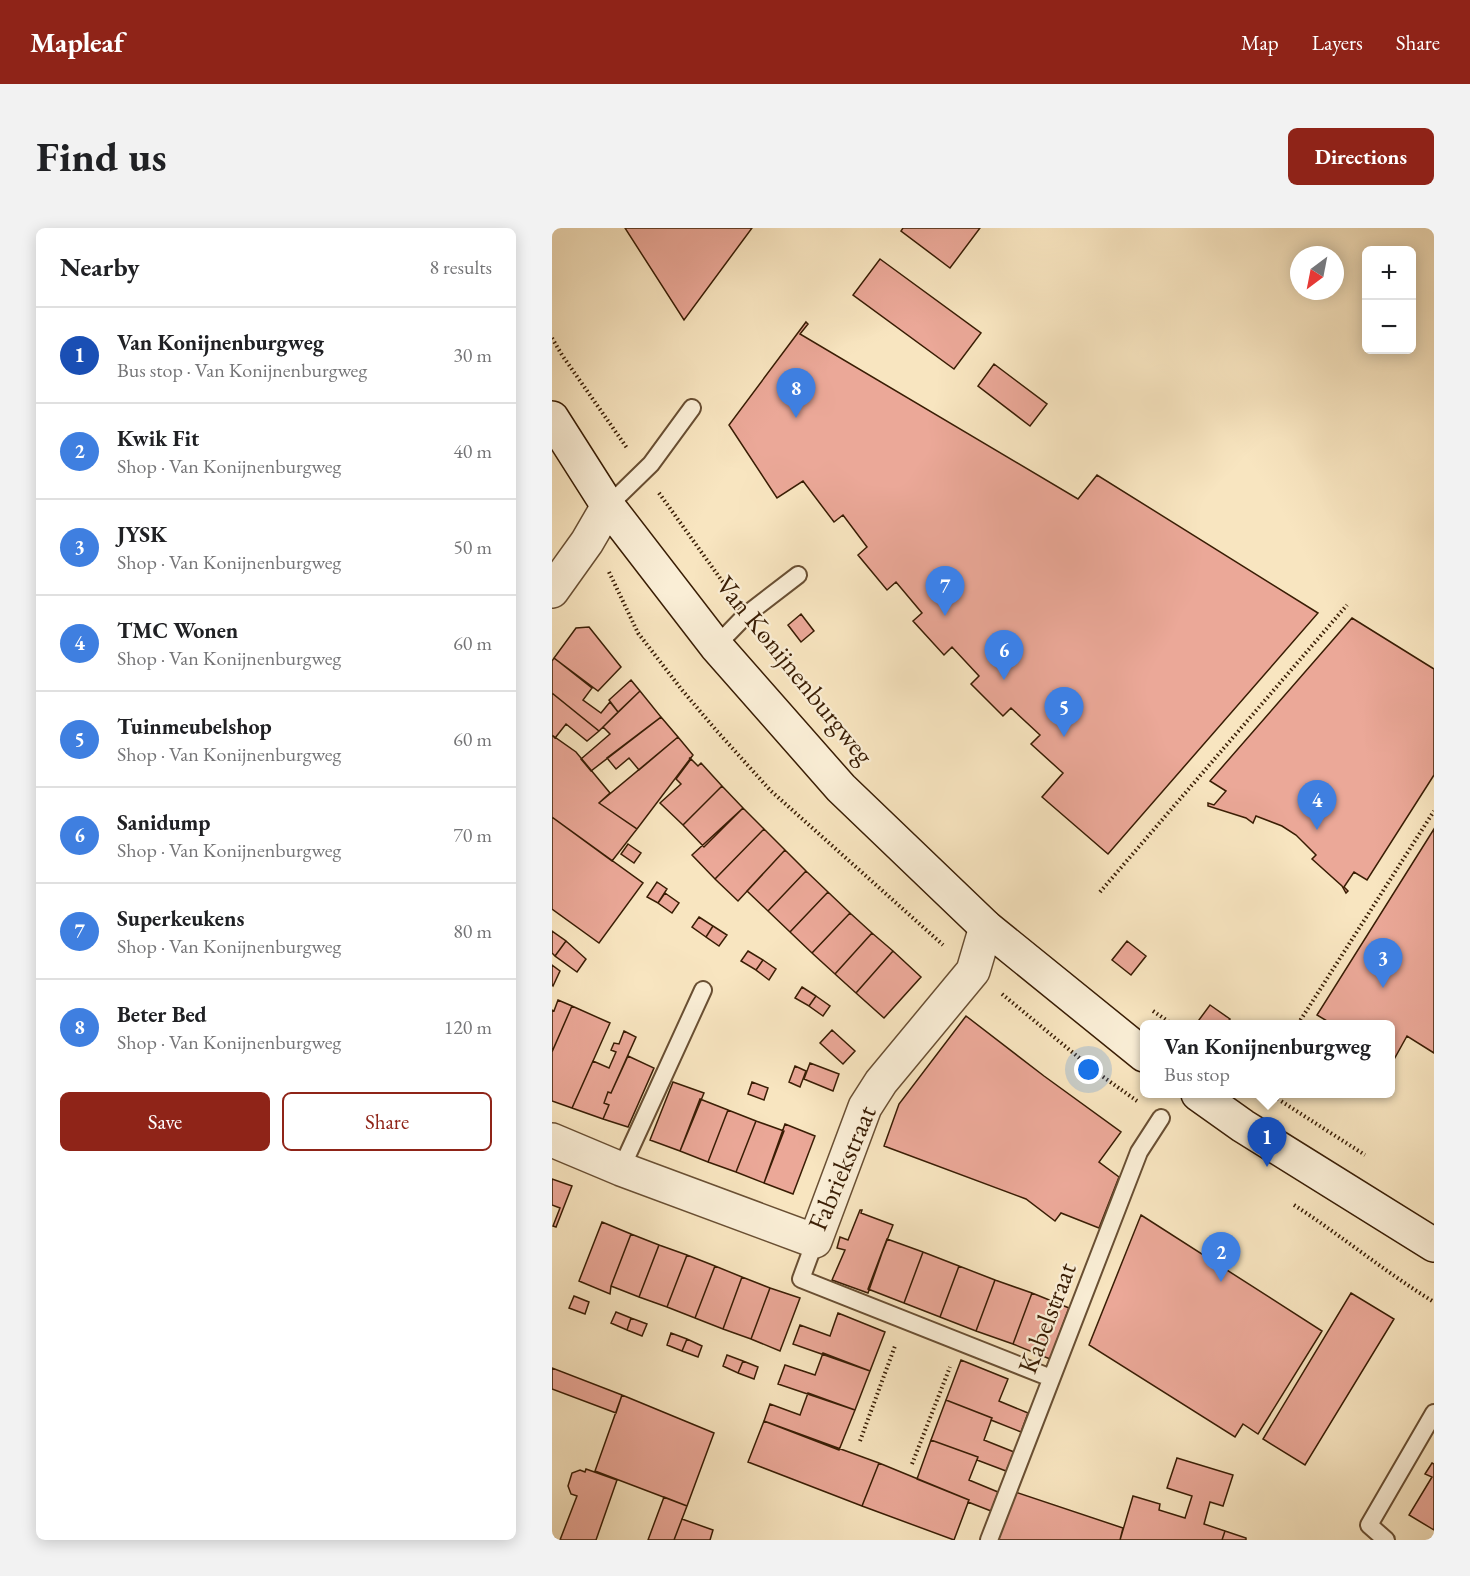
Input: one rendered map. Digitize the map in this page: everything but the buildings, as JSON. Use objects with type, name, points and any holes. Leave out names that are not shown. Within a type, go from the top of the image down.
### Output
[{"type":"main road","name":"Van Konijnenburgweg","points":[[552,418],[608,506],[716,646],[841,788],[986,927],[1140,1052]]},
{"type":"main road","points":[[552,591],[587,542],[608,506]]},
{"type":"main road","name":"Fabriekstraat","points":[[552,1140],[621,1169],[815,1241],[865,1107],[881,1082],[973,971],[986,927]]},
{"type":"main road","points":[[1204,1098],[1243,1126],[1434,1245]]},
{"type":"lane","points":[[608,506],[643,471],[692,408]]},
{"type":"lane","points":[[716,646],[746,615],[798,575]]},
{"type":"lane","points":[[621,1169],[704,990]]},
{"type":"lane","name":"Kabelstraat","points":[[989,1540],[1140,1152],[1161,1118]]},
{"type":"lane","points":[[815,1241],[801,1279],[1051,1378]]},
{"type":"lane","points":[[1386,1540],[1369,1525],[1434,1413]]},
{"type":"path","name":"Van Konijnenburgweg","points":[[552,338],[643,471],[781,660]]},
{"type":"path","points":[[1100,892],[1347,605]]},
{"type":"path","points":[[1301,1020],[1434,811]]},
{"type":"path","points":[[1144,1005],[1166,1020]]},
{"type":"path","points":[[1276,1098],[1366,1156]]},
{"type":"path","points":[[860,1441],[904,1321]]},
{"type":"path","points":[[912,1464],[960,1342]]},
{"type":"place","name":"Beter Bed","points":[[796,418]]},
{"type":"place","name":"Superkeukens","points":[[945,616]]},
{"type":"place","name":"Sanidump","points":[[1004,680]]},
{"type":"place","name":"Tuinmeubelshop","points":[[1064,737]]},
{"type":"place","name":"TMC Wonen","points":[[1317,830]]},
{"type":"place","name":"JYSK","points":[[1383,988]]},
{"type":"place","name":"Van Konijnenburgweg","points":[[1267,1167]]},
{"type":"place","name":"Kwik Fit","points":[[1221,1282]]}]
